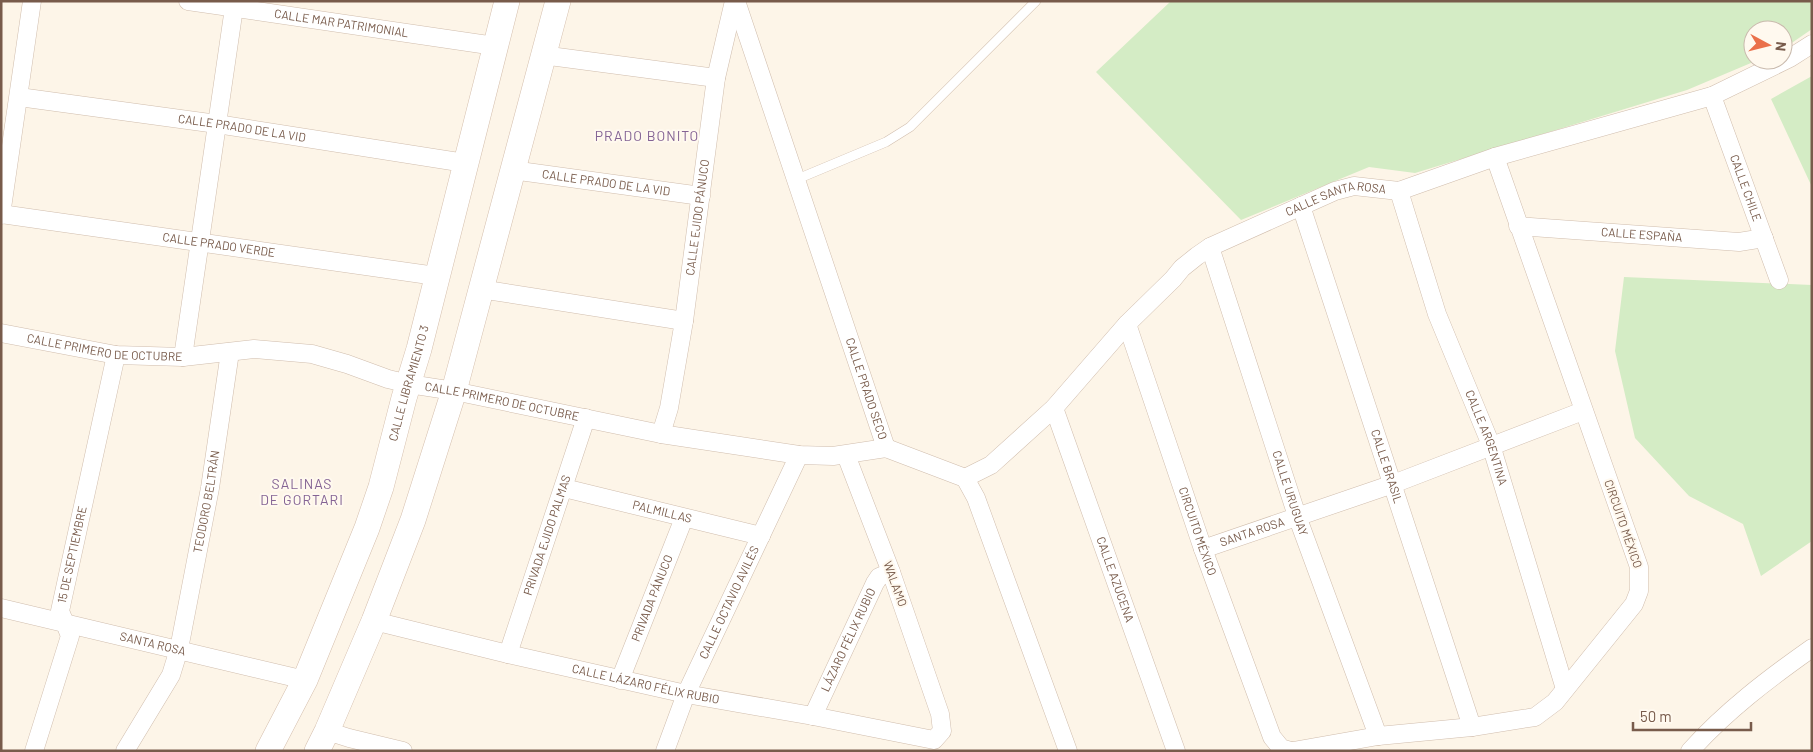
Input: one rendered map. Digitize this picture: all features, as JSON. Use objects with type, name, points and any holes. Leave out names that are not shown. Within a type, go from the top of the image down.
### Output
[{"type":"street","points":[[1,214],[32,1]]},
{"type":"street","name":"CALLE MAR PATRIMONIAL","points":[[188,1],[234,5],[496,46]]},
{"type":"street","name":"CALLE LIBRAMIENTO 3","points":[[268,751],[305,680],[367,528],[381,487],[507,1]]},
{"type":"street","points":[[403,751],[335,743],[374,621],[413,520],[454,391],[542,55],[558,1]]},
{"type":"street","name":"CALLE EJIDO PÁNUCO","points":[[661,434],[669,408],[684,321],[716,78],[735,1]]},
{"type":"street","name":"CALLE PRADO SECO","points":[[735,1],[772,105],[795,180],[886,448],[965,478]]},
{"type":"street","points":[[183,357],[234,5]]},
{"type":"street","name":"CALLE SANTA ROSA","points":[[965,478],[991,465],[1054,408],[1127,324],[1182,268],[1210,247],[1335,191],[1354,186],[1399,191],[1495,157],[1712,96],[1790,58],[1812,44]]},
{"type":"street","points":[[542,55],[716,78]]},
{"type":"street","name":"CALLE CHILE","points":[[1712,96],[1779,280]]},
{"type":"street","name":"CALLE PRADO DE LA VID","points":[[19,97],[217,124],[465,163]]},
{"type":"street","name":"CIRCUITO MÉXICO","points":[[1127,324],[1203,549],[1272,737],[1281,748],[1292,751],[1378,736],[1472,727],[1535,717],[1555,702],[1634,604],[1639,591],[1639,567],[1495,157]]},
{"type":"street","name":"CALLE PRADO DE LA VID","points":[[512,170],[701,196]]},
{"type":"street","name":"CALLE ARGENTINA","points":[[1399,191],[1437,314],[1491,445],[1565,689]]},
{"type":"street","name":"CALLE BRASIL","points":[[1301,206],[1472,727]]},
{"type":"street","name":"CALLE PRADO VERDE","points":[[1,214],[436,276]]},
{"type":"street","name":"CALLE ESPAÑA","points":[[1518,226],[1740,242],[1764,238]]},
{"type":"street","name":"CALLE URUGUAY","points":[[1210,247],[1297,516],[1378,736]]},
{"type":"street","points":[[480,290],[684,321]]},
{"type":"street","name":"CALLE PRIMERO DE OCTUBRE","points":[[1,333],[116,355],[183,357],[254,349],[312,354],[409,384],[454,391],[661,434],[799,455],[846,455],[886,448]]},
{"type":"street","name":"TEODORO BELTRÁN","points":[[125,751],[171,675],[179,649],[210,488],[230,352]]},
{"type":"street","name":"15 DE SEPTIEMBRE","points":[[34,751],[70,636],[60,611],[116,355]]},
{"type":"street","name":"CALLE AZUCENA","points":[[1054,408],[1176,751]]},
{"type":"street","name":"SANTA ROSA","points":[[1203,549],[1393,484],[1583,411]]},
{"type":"street","name":"PRIVADA EJIDO PALMAS","points":[[508,654],[586,418]]},
{"type":"street","name":"CALLE OCTAVIO AVILÉS","points":[[665,751],[686,694],[799,455]]},
{"type":"street","name":"WALAMO","points":[[846,455],[891,572],[940,714],[942,731],[934,740],[920,738]]},
{"type":"street","points":[[965,478],[976,498],[1068,751]]},
{"type":"street","name":"PALMILLAS","points":[[564,488],[761,536]]},
{"type":"street","name":"PRIVADA PÁNUCO","points":[[620,680],[684,518]]},
{"type":"street","name":"LÁZARO FÉLIX RUBIO","points":[[813,716],[875,583],[880,577],[891,572]]},
{"type":"street","name":"SANTA ROSA","points":[[1,608],[305,680]]},
{"type":"street","name":"CALLE LÁZARO FÉLIX RUBIO","points":[[374,621],[620,680],[920,738]]},
{"type":"street","points":[[1690,751],[1750,693],[1812,648]]},
{"type":"lane","points":[[795,180],[886,142],[910,127],[1036,1]]},
{"type":"green space","points":[[1171,1],[1812,1],[1812,29],[1793,42],[1793,20],[1743,20],[1743,66],[1687,90],[1415,173],[1369,167],[1241,220],[1096,72]]},
{"type":"green space","points":[[1812,76],[1812,187],[1771,99]]},
{"type":"green space","points":[[1624,277],[1812,285],[1812,541],[1761,576],[1743,524],[1689,496],[1635,438],[1615,351]]},
{"type":"district","name":"PRADO BONITO","points":[[647,136]]},
{"type":"district","name":"SALINAS DE GORTARI","points":[[302,492]]}]
